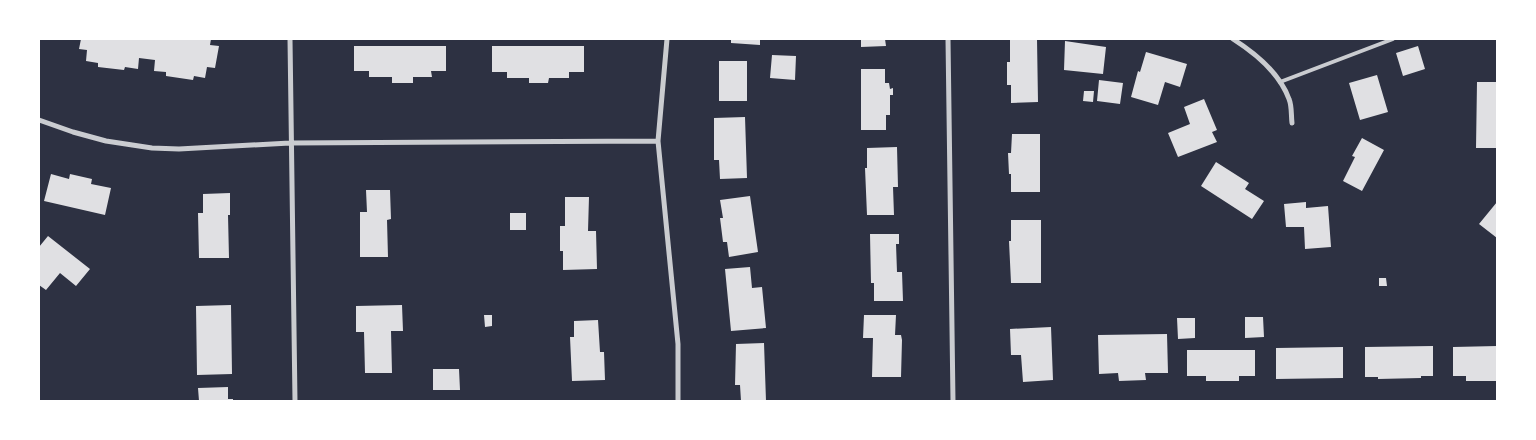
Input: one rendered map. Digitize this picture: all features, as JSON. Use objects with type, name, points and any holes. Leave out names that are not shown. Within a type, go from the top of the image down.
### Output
[{"type":"street","points":[[290,39],[295,401]]},
{"type":"street","points":[[667,39],[658,141],[678,344],[678,401]]},
{"type":"street","points":[[948,39],[953,401]]},
{"type":"street","points":[[1233,39],[1258,58],[1280,82],[1290,100],[1292,123]]},
{"type":"street","points":[[39,120],[92,138],[152,148],[190,149],[290,143],[658,141]]},
{"type":"lane","points":[[1280,82],[1393,39]]},
{"type":"building","points":[[81,39],[211,39],[210,45],[219,46],[215,68],[207,67],[205,78],[194,76],[193,80],[166,76],[166,72],[154,71],[155,60],[139,58],[138,69],[125,67],[124,70],[98,67],[98,63],[86,61],[87,50],[79,49]]},
{"type":"building","points":[[731,39],[760,39],[760,45],[731,43]]},
{"type":"building","points":[[861,39],[885,39],[886,46],[861,47]]},
{"type":"building","points":[[1010,39],[1037,39],[1038,102],[1011,103],[1011,85],[1007,85]]},
{"type":"building","points":[[1065,41],[1106,47],[1103,74],[1064,70]]},
{"type":"building","points":[[354,46],[446,46],[446,71],[431,71],[432,77],[413,77],[413,83],[392,83],[392,77],[369,77],[369,71],[354,71]]},
{"type":"building","points":[[492,46],[584,46],[584,72],[569,72],[569,78],[549,78],[548,83],[529,83],[529,78],[507,78],[507,72],[492,72]]},
{"type":"building","points":[[1418,46],[1425,69],[1403,76],[1396,53]]},
{"type":"building","points":[[1146,52],[1187,64],[1180,87],[1165,82],[1158,105],[1131,97],[1138,71],[1140,72]]},
{"type":"building","points":[[772,55],[796,56],[795,80],[770,78]]},
{"type":"building","points":[[719,61],[747,61],[747,101],[719,101]]},
{"type":"building","points":[[861,69],[885,69],[885,83],[889,83],[890,89],[893,88],[893,95],[890,95],[890,115],[886,115],[886,130],[861,130]]},
{"type":"building","points":[[1377,75],[1388,112],[1360,120],[1349,83]]},
{"type":"building","points":[[1099,80],[1123,83],[1120,104],[1097,101]]},
{"type":"building","points":[[1477,82],[1497,82],[1497,148],[1476,148]]},
{"type":"building","points":[[1084,91],[1094,91],[1093,102],[1083,101]]},
{"type":"building","points":[[1204,99],[1217,130],[1212,132],[1217,142],[1178,157],[1168,133],[1190,124],[1184,107]]},
{"type":"building","points":[[745,117],[747,178],[720,179],[719,160],[714,160],[714,118]]},
{"type":"building","points":[[1012,134],[1040,134],[1040,192],[1011,192],[1008,153],[1011,153]]},
{"type":"building","points":[[1362,138],[1384,150],[1362,191],[1343,181],[1355,157],[1352,156]]},
{"type":"building","points":[[897,147],[898,187],[893,187],[894,215],[867,215],[865,168],[867,168],[867,148]]},
{"type":"building","points":[[1216,162],[1249,183],[1245,189],[1264,201],[1252,219],[1201,186]]},
{"type":"building","points":[[51,174],[69,179],[70,174],[92,179],[91,184],[111,188],[105,215],[44,201]]},
{"type":"building","points":[[366,190],[390,190],[391,219],[387,220],[388,257],[360,257],[360,212],[367,212]]},
{"type":"building","points":[[230,193],[230,215],[228,215],[229,258],[199,258],[198,213],[203,213],[203,194]]},
{"type":"building","points":[[750,196],[758,252],[729,257],[727,242],[723,242],[720,218],[723,218],[720,200]]},
{"type":"building","points":[[565,197],[589,197],[588,231],[596,231],[597,269],[563,270],[563,251],[560,251],[560,226],[565,226]]},
{"type":"building","points":[[1306,202],[1306,208],[1328,206],[1331,247],[1305,249],[1304,227],[1286,227],[1284,204]]},
{"type":"building","points":[[1497,202],[1497,238],[1479,224]]},
{"type":"building","points":[[510,213],[526,213],[526,230],[510,230]]},
{"type":"building","points":[[1011,220],[1041,220],[1041,283],[1011,283],[1009,241],[1011,241]]},
{"type":"building","points":[[870,234],[899,234],[899,244],[896,244],[897,272],[902,272],[903,301],[874,301],[874,283],[871,283]]},
{"type":"building","points":[[48,236],[90,269],[76,286],[60,273],[46,290],[39,285],[39,247]]},
{"type":"building","points":[[750,267],[752,288],[762,287],[766,328],[731,331],[725,269]]},
{"type":"building","points":[[1379,278],[1386,278],[1387,286],[1379,286]]},
{"type":"building","points":[[231,305],[232,374],[197,375],[196,306]]},
{"type":"building","points":[[402,305],[403,331],[391,331],[392,373],[365,373],[364,332],[356,332],[356,306]]},
{"type":"building","points":[[484,315],[492,315],[492,326],[485,327]]},
{"type":"building","points":[[864,315],[896,315],[895,335],[901,335],[902,340],[901,377],[872,377],[873,338],[863,338]]},
{"type":"building","points":[[1245,317],[1263,317],[1264,337],[1245,338]]},
{"type":"building","points":[[1177,318],[1195,318],[1195,338],[1178,339]]},
{"type":"building","points":[[598,320],[600,352],[604,352],[605,380],[572,381],[570,337],[574,337],[574,321]]},
{"type":"building","points":[[1051,327],[1053,380],[1023,382],[1021,355],[1011,355],[1010,329]]},
{"type":"building","points":[[1167,334],[1168,373],[1145,373],[1146,380],[1119,381],[1118,373],[1099,374],[1098,335]]},
{"type":"building","points":[[764,343],[766,401],[741,401],[740,385],[735,385],[736,344]]},
{"type":"building","points":[[1433,346],[1433,376],[1378,379],[1378,377],[1365,377],[1365,347]]},
{"type":"building","points":[[1497,346],[1497,381],[1466,381],[1466,376],[1453,376],[1453,347]]},
{"type":"building","points":[[1343,347],[1343,378],[1276,379],[1276,348]]},
{"type":"building","points":[[1187,350],[1255,350],[1255,376],[1239,376],[1239,381],[1206,381],[1206,376],[1187,376]]},
{"type":"building","points":[[433,369],[459,369],[460,390],[433,390]]},
{"type":"building","points":[[228,387],[228,399],[233,399],[233,401],[199,401],[198,388]]}]
